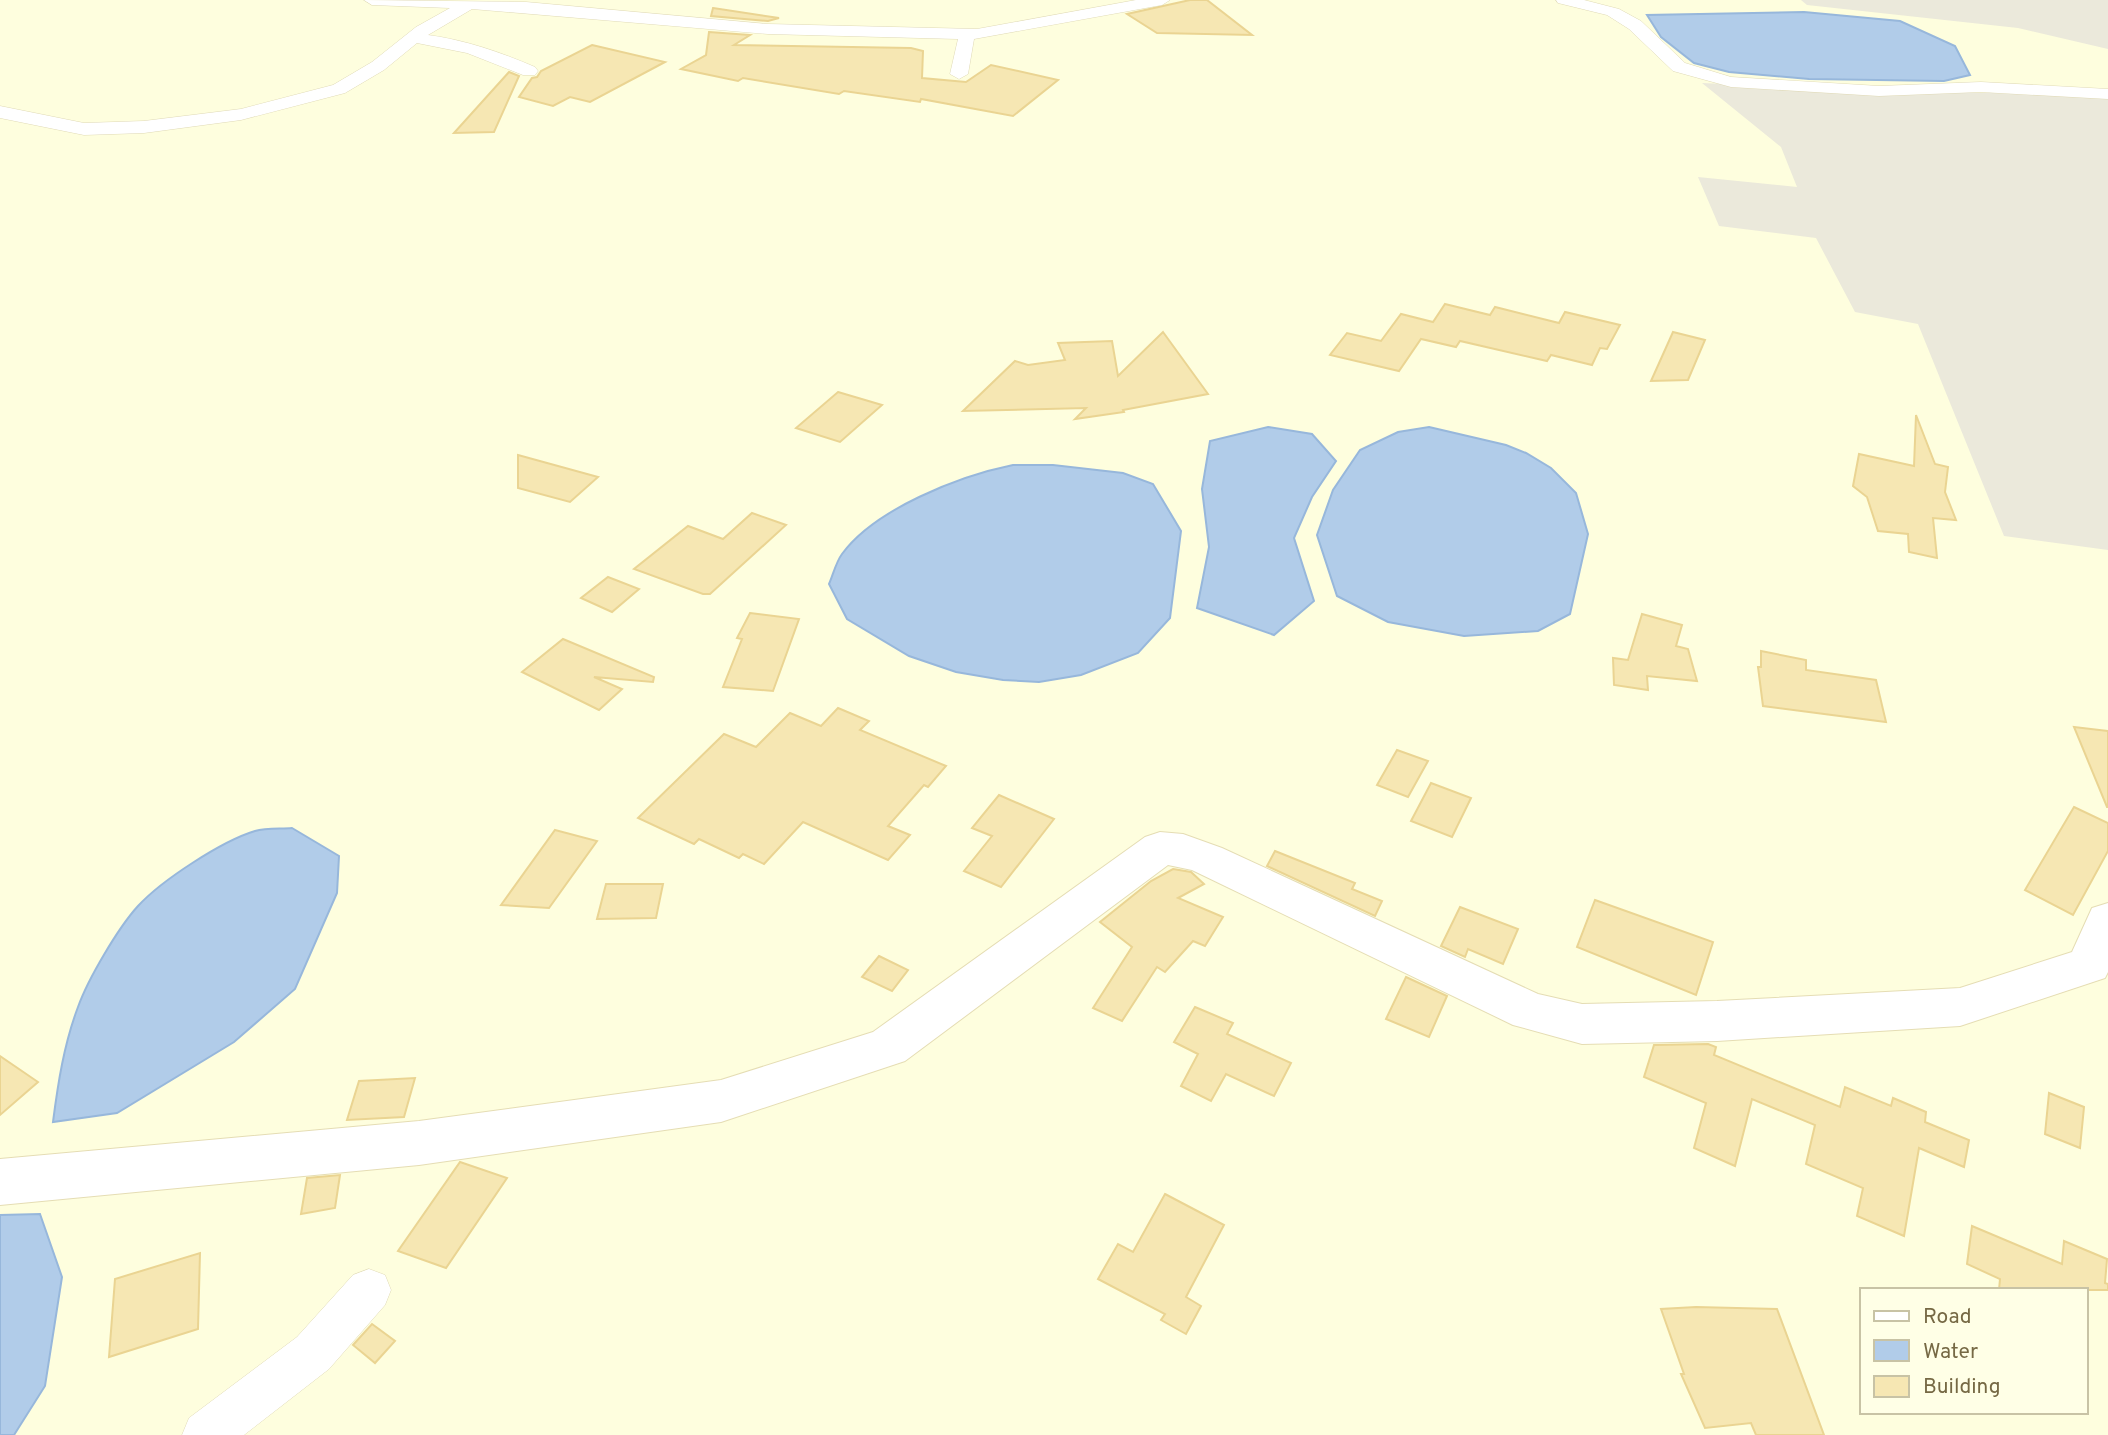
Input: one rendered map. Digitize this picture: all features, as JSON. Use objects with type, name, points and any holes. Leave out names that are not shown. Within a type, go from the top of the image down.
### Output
[{"type":"street","points":[[372,0],[659,18],[768,29],[967,34],[1162,0]]},
{"type":"street","points":[[1564,0],[1613,12],[1635,25],[1679,67],[1693,74],[1731,82],[1856,90],[1981,87],[2108,94]]},
{"type":"street","points":[[0,112],[83,128],[144,128],[242,114],[339,89],[468,5]]},
{"type":"street","points":[[959,74],[967,34]]},
{"type":"street","points":[[414,38],[449,42],[488,52],[529,71]]},
{"type":"street","points":[[0,1182],[419,1143],[721,1101],[888,1047],[1160,848],[1183,850],[1207,859],[1529,1012],[1582,1024],[1717,1021],[1960,1007],[2089,965],[2108,920]]},
{"type":"street","points":[[206,1435],[313,1353],[369,1290]]},
{"type":"shaded area","points":[[1801,0],[2108,0],[2108,49],[2018,28],[1807,5]]},
{"type":"shaded area","points":[[1702,83],[1879,91],[2108,95],[2108,550],[2004,536],[1918,324],[1855,312],[1816,238],[1719,226],[1698,177],[1797,187],[1781,147]]},
{"type":"water","points":[[1804,12],[1900,21],[1955,46],[1970,75],[1944,81],[1809,79],[1729,72],[1694,63],[1661,37],[1647,15]]},
{"type":"water","points":[[1268,427],[1312,434],[1336,461],[1312,497],[1294,538],[1314,601],[1274,635],[1197,608],[1209,547],[1202,489],[1210,441]]},
{"type":"water","points":[[1429,427],[1506,445],[1526,453],[1551,468],[1576,493],[1588,534],[1570,614],[1538,631],[1464,636],[1388,622],[1337,596],[1317,535],[1333,490],[1360,450],[1398,432]]},
{"type":"water","points":[[1013,465],[1053,465],[1123,473],[1153,484],[1181,531],[1170,618],[1138,653],[1081,675],[1039,682],[1003,680],[956,672],[909,656],[847,619],[829,584],[840,557],[857,538],[896,509],[920,497],[968,477]]},
{"type":"water","points":[[292,828],[339,856],[337,893],[295,989],[234,1042],[117,1113],[53,1122],[62,1064],[78,1007],[113,940],[138,906],[193,862],[226,843],[255,831]]},
{"type":"water","points":[[40,1214],[62,1277],[45,1386],[14,1435],[0,1435],[0,1215]]},
{"type":"building","points":[[1190,0],[1207,0],[1252,35],[1157,33],[1127,14]]},
{"type":"building","points":[[713,8],[779,18],[768,21],[711,16]]},
{"type":"building","points":[[709,32],[750,35],[734,45],[911,48],[923,51],[922,78],[966,82],[991,65],[1058,80],[1013,116],[921,99],[920,102],[844,91],[839,94],[743,78],[738,81],[681,69],[706,55]]},
{"type":"building","points":[[592,45],[665,62],[590,102],[570,97],[553,106],[519,97],[532,78],[537,77],[541,71]]},
{"type":"building","points":[[509,72],[519,76],[494,132],[454,133]]},
{"type":"building","points":[[1445,304],[1490,315],[1495,307],[1559,323],[1565,312],[1620,325],[1607,349],[1600,348],[1592,365],[1551,355],[1547,361],[1460,341],[1456,347],[1421,339],[1399,371],[1330,355],[1347,333],[1381,341],[1401,314],[1433,322]]},
{"type":"building","points":[[1163,332],[1208,394],[1123,410],[1124,412],[1075,419],[1086,408],[963,411],[1015,361],[1028,365],[1065,360],[1058,343],[1112,341],[1118,376]]},
{"type":"building","points":[[1673,332],[1705,340],[1688,380],[1651,381]]},
{"type":"building","points":[[838,392],[882,405],[840,442],[796,428]]},
{"type":"building","points":[[1916,415],[1935,464],[1948,467],[1945,492],[1956,520],[1933,518],[1937,558],[1909,552],[1908,534],[1878,531],[1867,497],[1853,486],[1859,454],[1914,466]]},
{"type":"building","points":[[518,455],[598,477],[570,502],[518,488]]},
{"type":"building","points":[[752,513],[786,525],[710,594],[703,594],[634,569],[688,526],[723,539]]},
{"type":"building","points":[[608,577],[639,589],[612,612],[581,598]]},
{"type":"building","points":[[750,613],[799,619],[773,691],[723,687],[742,639],[737,638]]},
{"type":"building","points":[[1642,614],[1682,625],[1676,646],[1688,649],[1697,681],[1647,676],[1648,690],[1614,685],[1613,658],[1628,660]]},
{"type":"building","points":[[563,639],[654,677],[653,682],[594,677],[622,689],[599,710],[522,672]]},
{"type":"building","points":[[1761,651],[1806,660],[1806,670],[1876,680],[1886,722],[1763,706],[1758,667],[1761,667]]},
{"type":"building","points":[[838,708],[869,721],[860,730],[946,766],[928,787],[924,785],[888,826],[910,835],[888,860],[803,822],[764,864],[743,854],[739,858],[699,839],[694,844],[638,818],[724,734],[756,747],[790,713],[821,726]]},
{"type":"building","points":[[2074,727],[2108,731],[2108,807],[2107,807]]},
{"type":"building","points":[[1397,750],[1428,761],[1408,797],[1377,785]]},
{"type":"building","points":[[1431,783],[1471,798],[1452,837],[1411,821]]},
{"type":"building","points":[[999,795],[1054,819],[1001,887],[964,871],[992,836],[972,828]]},
{"type":"building","points":[[2074,807],[2108,823],[2108,851],[2073,915],[2025,890]]},
{"type":"building","points":[[555,830],[597,841],[549,908],[501,905]]},
{"type":"building","points":[[1275,851],[1355,883],[1352,889],[1382,901],[1375,916],[1267,866]]},
{"type":"building","points":[[1173,869],[1191,872],[1204,884],[1178,898],[1223,917],[1205,946],[1193,941],[1165,972],[1157,967],[1122,1021],[1093,1008],[1132,947],[1100,922],[1151,881]]},
{"type":"building","points":[[606,884],[663,884],[656,918],[597,919]]},
{"type":"building","points":[[1595,900],[1713,942],[1696,995],[1577,947]]},
{"type":"building","points":[[1460,907],[1518,929],[1503,964],[1468,949],[1465,957],[1441,946]]},
{"type":"building","points":[[879,956],[908,970],[892,991],[862,977]]},
{"type":"building","points":[[1406,977],[1447,996],[1429,1037],[1386,1019]]},
{"type":"building","points":[[1195,1007],[1233,1023],[1227,1034],[1291,1063],[1274,1096],[1226,1074],[1211,1101],[1181,1086],[1198,1054],[1174,1042]]},
{"type":"building","points":[[1708,1044],[1716,1047],[1714,1055],[1840,1107],[1845,1087],[1891,1106],[1893,1098],[1926,1112],[1925,1122],[1969,1140],[1964,1167],[1919,1148],[1904,1236],[1857,1216],[1863,1188],[1806,1164],[1815,1125],[1752,1099],[1735,1166],[1694,1148],[1706,1103],[1644,1077],[1654,1045]]},
{"type":"building","points":[[0,1056],[38,1082],[0,1115]]},
{"type":"building","points":[[415,1078],[404,1117],[347,1120],[359,1081]]},
{"type":"building","points":[[2049,1093],[2084,1107],[2080,1148],[2045,1134]]},
{"type":"building","points":[[460,1162],[507,1178],[446,1268],[398,1251]]},
{"type":"building","points":[[340,1175],[335,1208],[301,1214],[307,1178]]},
{"type":"building","points":[[1165,1194],[1224,1225],[1186,1297],[1201,1306],[1186,1334],[1161,1320],[1165,1314],[1098,1279],[1118,1244],[1133,1252]]},
{"type":"building","points":[[1972,1226],[2062,1264],[2064,1241],[2107,1259],[2105,1283],[2108,1284],[2108,1290],[1999,1288],[2000,1279],[1967,1264]]},
{"type":"building","points":[[200,1253],[198,1329],[109,1357],[115,1279]]},
{"type":"building","points":[[1661,1309],[1777,1309],[1824,1435],[1756,1435],[1751,1423],[1705,1428],[1681,1374],[1684,1374]]},
{"type":"building","points":[[372,1324],[395,1341],[375,1363],[353,1345]]}]
